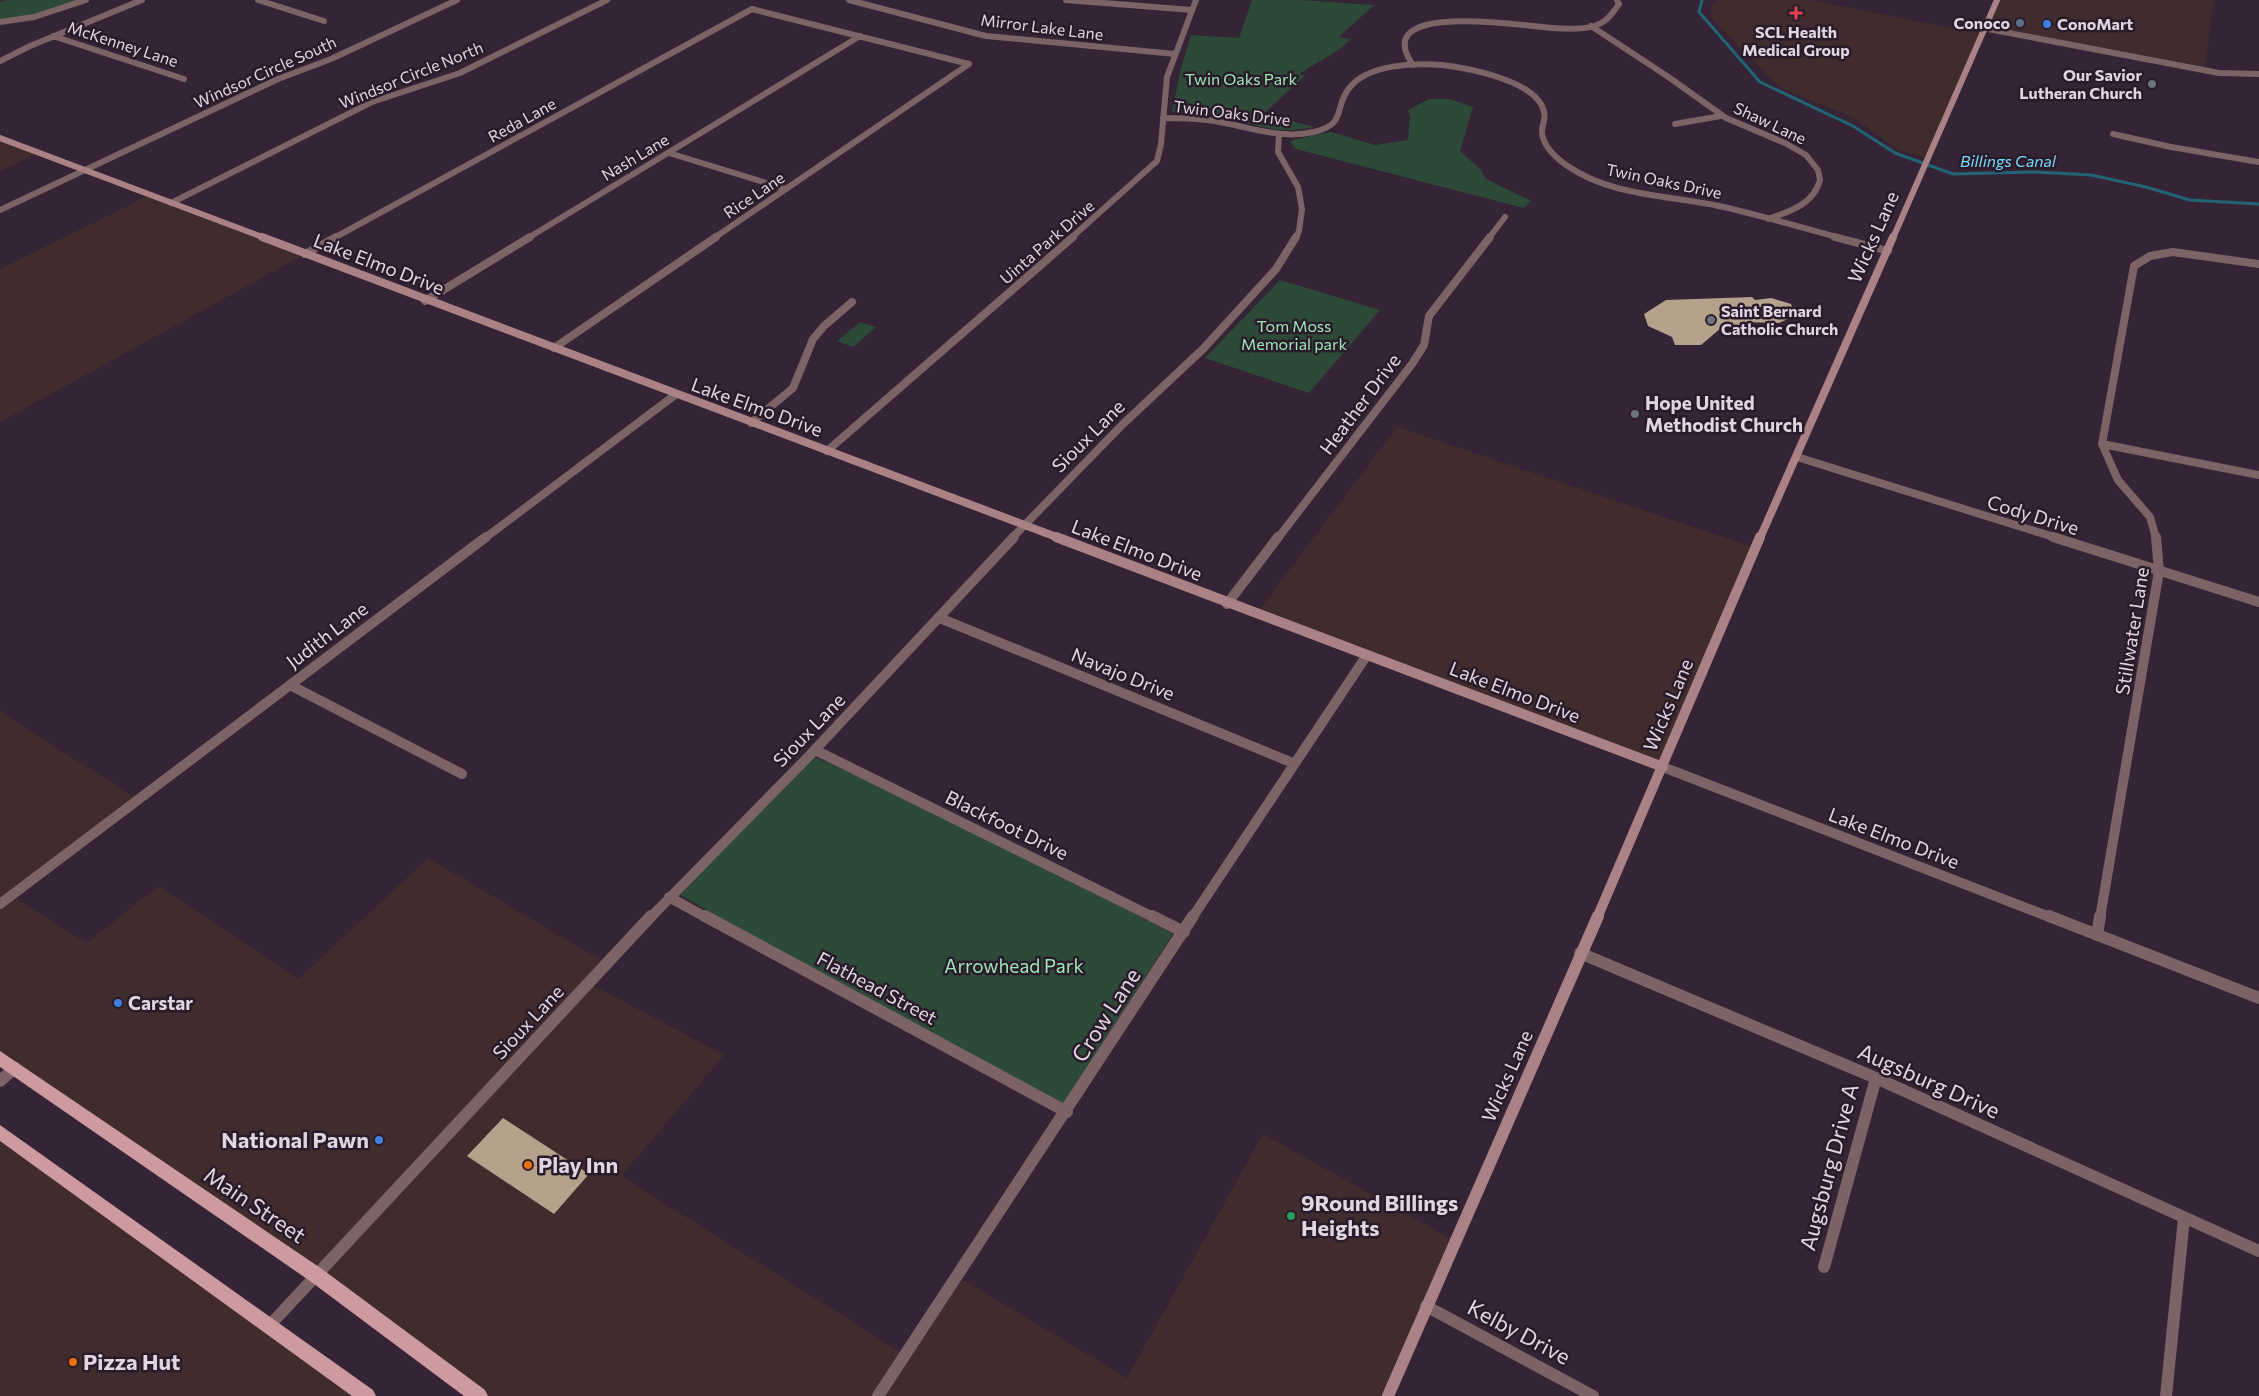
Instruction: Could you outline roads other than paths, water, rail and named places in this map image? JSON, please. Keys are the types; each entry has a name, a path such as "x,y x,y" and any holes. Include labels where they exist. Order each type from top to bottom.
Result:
{"main road":[{"name":"Wicks Lane","path":"1388,1396 1580,953 1663,767 1748,564 1888,251 1983,28 1997,0"},
{"name":"Lake Elmo Drive","path":"0,138 425,301 1663,767"},
{"name":"Main Street","path":"0,1058 316,1275 480,1396"},
{"path":"0,1132 368,1396"}],"street":[{"path":"0,22 34,17 86,0"},
{"path":"0,61 53,36 142,0"},
{"path":"258,0 324,21"},
{"name":"Windsor Circle South","path":"0,210 278,80 331,59 457,0"},
{"name":"Windsor Circle North","path":"171,203 372,102 460,73 607,0"},
{"name":"Mirror Lake Lane","path":"850,0 986,36 1031,42 1175,54"},
{"path":"1066,0 1192,10"},
{"name":"Uinta Park Drive","path":"827,451 1144,175 1157,161 1167,77 1196,0"},
{"path":"1413,65 1404,55 1401,47 1402,39 1412,29 1428,22 1449,18 1472,17 1557,29 1592,26 1606,20 1616,12 1619,4 1617,0"},
{"name":"Reda Lane","path":"305,254 752,9 860,36"},
{"name":"Shaw Lane","path":"1592,26 1677,82 1722,116 1743,127 1785,143 1810,158 1818,170 1820,184 1816,194 1784,213 1768,219"},
{"path":"1983,28 2218,73 2259,74"},
{"name":"McKenney Lane","path":"53,36 184,79"},
{"name":"Rice Lane","path":"554,348 968,64 860,36"},
{"name":"Nash Lane","path":"425,301 860,36"},
{"name":"Twin Oaks Drive","path":"1163,118 1216,121 1280,135 1316,132 1337,121 1342,112 1345,96 1352,86 1365,77 1383,70 1413,65 1440,65 1472,69 1499,77 1537,98 1544,110 1542,134 1548,148 1556,157 1586,177 1641,192 1694,200 1888,251"},
{"path":"1675,124 1722,116"},
{"path":"2113,134 2172,147 2259,162"},
{"name":"Sioux Lane","path":"270,1326 668,897 814,750 940,618 1024,525 1122,425 1203,349 1276,270 1291,248 1299,231 1302,209 1298,188 1278,152 1280,135"},
{"path":"669,152 786,189"},
{"name":"Heather Drive","path":"1227,604 1412,364 1424,345 1429,316 1505,217"},
{"path":"2259,264 2173,252 2150,256 2134,266 2102,444 2259,475"},
{"path":"751,423 792,389 801,375 804,358 813,338 826,323 852,302"},
{"name":"Judith Lane","path":"0,904 675,395"},
{"name":"Stillwater Lane","path":"2097,935 2160,571 2158,544 2150,517 2118,480 2102,444"},
{"name":"Cody Drive","path":"1797,457 2259,602"},
{"name":"Navajo Drive","path":"940,618 1293,763"},
{"name":"Crow Lane","path":"878,1396 1067,1112 1293,763 1367,655"},
{"path":"290,686 462,774"},
{"name":"Blackfoot Drive","path":"814,750 1184,932"},
{"name":"Lake Elmo Drive","path":"1663,767 2259,998"},
{"name":"Flathead Street","path":"668,897 1067,1112"},
{"name":"Augsburg Drive","path":"1580,953 1876,1078 2259,1251"},
{"path":"0,1081 15,1068"},
{"name":"Augsburg Drive A","path":"1824,1267 1876,1078"},
{"path":"2166,1396 2184,1218"},
{"name":"Kelby Drive","path":"1426,1306 1593,1396"}],"waterway":[{"name":"Billings Canal","path":"1702,0 1699,12 1760,82 1853,126 1895,153 1953,174 2036,172 2091,175 2146,187 2190,200 2259,204"}],"place":[{"name":"SCL Health Medical Group","path":"1796,13"},
{"name":"Conoco","path":"2020,23"},
{"name":"ConoMart","path":"2047,24"},
{"name":"Our Savior Lutheran Church","path":"2152,84"},
{"name":"Saint Bernard Catholic Church","path":"1711,320"},
{"name":"Hope United Methodist Church","path":"1635,414"},
{"name":"Carstar","path":"118,1003"},
{"name":"National Pawn","path":"379,1140"},
{"name":"Play Inn","path":"528,1165"},
{"name":"9Round Billings Heights","path":"1291,1216"},
{"name":"Pizza Hut","path":"73,1362"}],"park label":[{"name":"Twin Oaks Park","path":"1241,79"},
{"name":"Tom Moss Memorial park","path":"1294,335"},
{"name":"Arrowhead Park","path":"1014,966"}]}
